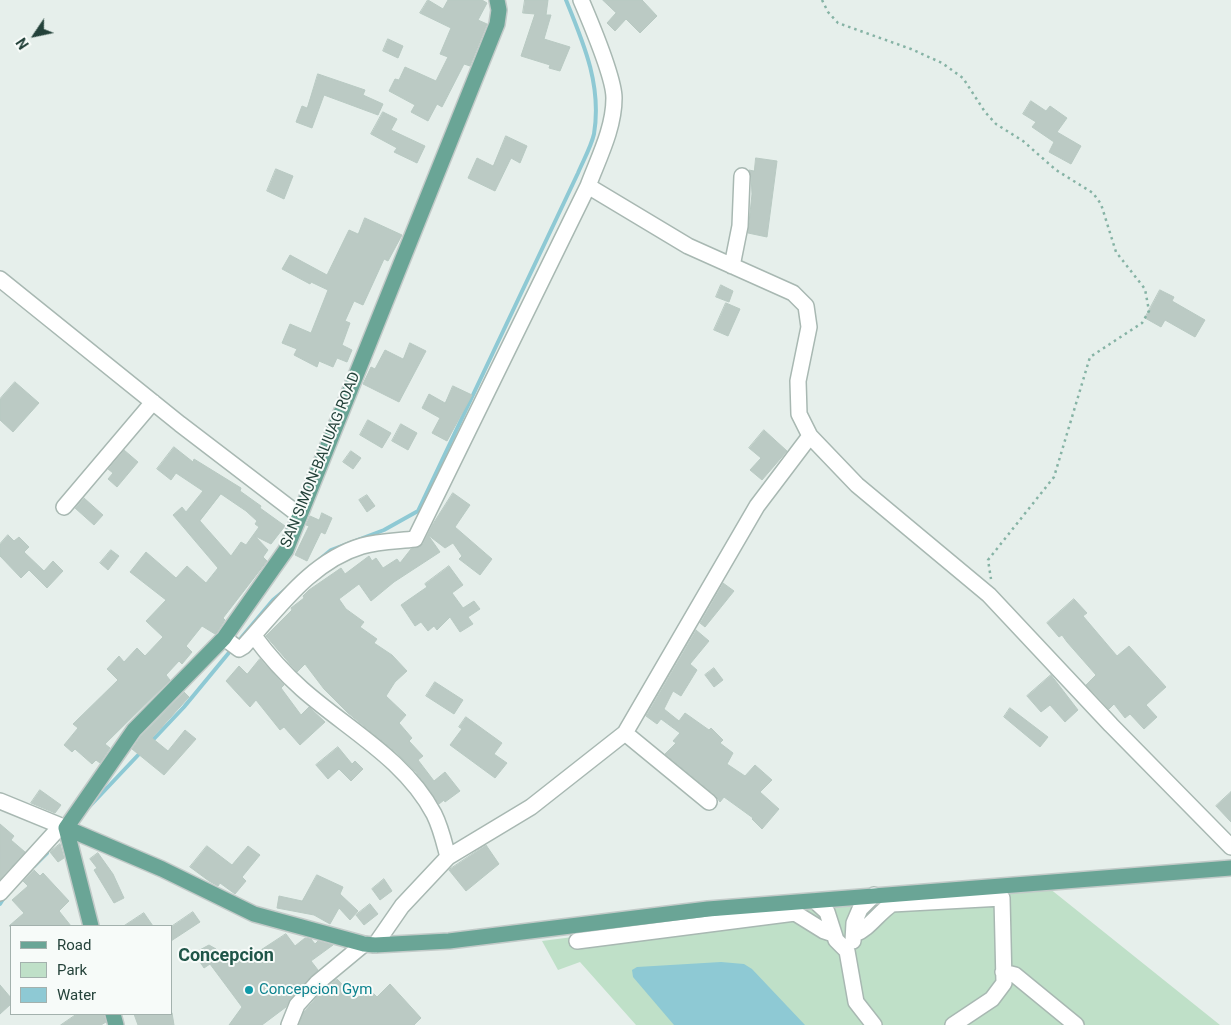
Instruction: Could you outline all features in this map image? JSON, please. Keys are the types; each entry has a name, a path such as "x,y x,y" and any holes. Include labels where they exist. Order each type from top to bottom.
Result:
{"main road":[{"name":"SAN SIMON-BALIUAG ROAD","path":"63,828 134,730 224,638 286,550 497,24 499,10 497,0"},
{"path":"63,828 91,925"},
{"path":"63,828 162,869 254,914 370,944 449,941 708,909 1231,868"}],"street":[{"path":"224,638 239,648 244,646 295,589 332,560 362,546 415,539 588,186 607,136 614,98 592,26 581,0"},
{"path":"732,266 740,226 742,176"},
{"path":"588,186 688,246 793,293 806,306 809,327 798,381 799,414 810,436 857,485 988,595 1111,725 1231,846"},
{"path":"0,280 299,515"},
{"path":"64,507 153,402"},
{"path":"289,1025 297,1005 317,983 370,944 402,906 448,857 531,807 625,733 757,506 810,436"},
{"path":"254,636 283,671 302,690 380,750 410,781 433,812 441,831 448,857"},
{"path":"625,733 709,802"},
{"path":"0,801 63,828 0,893"},
{"path":"847,951 854,941 854,923 860,909 874,895"},
{"path":"854,934 859,932 881,911 892,904 1002,898 1004,983 992,999 953,1025"},
{"path":"815,901 827,912 833,934"},
{"path":"577,941 795,913 824,931 833,934 847,951 856,1002 874,1025"},
{"path":"1003,972 1015,975 1076,1025"}],"path":[{"path":"822,0 828,12 838,23 911,49 942,63 963,78 984,112 996,124 1023,141 1056,170 1093,193 1101,204 1116,252 1145,289 1149,311 1142,323 1090,357 1054,477 988,560 992,574 988,595"}],"green space":[{"path":"1049,888 1220,1025 636,1025 580,962 558,970 542,941 798,908"}],"water":[{"path":"721,962 744,964 752,969 805,1025 674,1025 633,977 632,970 637,967"}],"building":[{"path":"428,0 443,9 448,0 482,0 487,3 478,20 487,24 470,66 464,64 442,107 437,104 428,121 411,112 415,105 389,91 395,79 399,80 405,67 436,81 448,57 440,54 451,28 420,13"},
{"path":"525,0 548,0 546,15 551,15 544,39 570,47 560,71 549,68 550,65 521,56 535,14 523,13"},
{"path":"603,0 642,0 657,16 640,33 626,19 615,31 607,23 616,13"},
{"path":"388,39 403,46 398,58 383,51"},
{"path":"318,74 365,90 363,95 383,104 378,115 324,95 312,128 296,122 302,106 307,108"},
{"path":"1031,101 1046,111 1050,106 1067,118 1057,132 1081,146 1071,164 1049,152 1054,142 1032,127 1036,122 1023,114"},
{"path":"383,112 397,119 391,130 425,146 417,163 394,152 397,148 371,134"},
{"path":"506,136 527,146 520,163 511,158 495,191 468,178 477,158 493,166"},
{"path":"756,158 777,161 767,237 748,233 752,194 749,170 754,171"},
{"path":"276,169 293,176 284,199 267,191"},
{"path":"365,218 402,235 388,261 384,259 363,305 354,301 345,321 350,323 342,345 352,350 347,362 337,358 333,367 319,361 317,367 294,355 297,349 282,343 290,324 311,333 328,290 311,282 310,284 282,269 290,255 327,275 349,230 358,234"},
{"path":"721,285 733,291 729,302 716,297"},
{"path":"1160,290 1174,297 1172,301 1205,320 1195,337 1165,320 1161,327 1145,318"},
{"path":"726,303 740,309 728,336 714,330"},
{"path":"410,343 426,351 399,402 363,384 371,367 375,369 385,350 403,359"},
{"path":"15,382 39,403 13,432 0,420 0,399"},
{"path":"453,386 472,395 447,441 432,433 440,418 422,408 429,394 445,403"},
{"path":"368,420 391,433 382,448 360,435"},
{"path":"401,424 417,433 408,450 392,441"},
{"path":"764,430 787,451 762,480 750,470 761,458 749,448"},
{"path":"174,447 193,462 194,459 241,488 240,491 285,526 271,544 255,536 268,550 263,557 267,561 223,618 225,620 217,632 215,634 202,626 186,646 192,652 182,664 179,661 166,675 170,680 105,744 110,748 100,763 96,760 92,764 75,749 72,752 64,745 78,728 73,724 118,680 107,669 119,656 124,662 137,648 145,656 163,637 146,621 166,600 130,572 146,552 176,578 187,566 206,583 218,568 173,515 182,507 186,512 203,491 176,473 171,480 157,469","holes":["221,494 257,521 255,524 259,527 246,545 241,542 231,556 200,521"]},
{"path":"124,450 138,462 117,487 108,479 113,473 108,469"},
{"path":"351,451 361,458 353,469 343,462"},
{"path":"453,493 470,505 455,527 492,559 480,575 459,559 462,556 453,543 445,548 428,535 440,552 394,582 371,601 359,584 339,599 346,609 364,622 360,627 377,639 374,643 392,655 407,671 395,682 386,696 406,715 399,723 412,738 409,741 423,756 418,760 434,781 445,772 460,791 439,804 415,771 398,754 348,713 324,689 305,664 297,672 266,636 292,610 291,608 304,598 303,596 309,590 341,568 345,574 369,556 372,561 376,558 383,568 397,559 400,563 411,549 420,547 423,544 433,524"},
{"path":"367,495 375,506 367,512 359,500"},
{"path":"84,498 103,515 94,525 75,508"},
{"path":"322,513 332,518 325,534 321,532 307,561 295,555 309,526 306,525 310,516 319,520"},
{"path":"8,535 14,541 19,537 29,547 24,552 44,571 53,561 63,571 47,588 29,570 21,578 0,556 0,544"},
{"path":"111,550 119,556 108,570 100,563"},
{"path":"449,566 463,585 452,593 463,608 474,601 480,609 468,617 473,624 460,632 450,617 437,630 434,626 428,631 421,622 415,626 401,605 427,587 425,584"},
{"path":"723,583 734,591 705,627 700,623"},
{"path":"1074,599 1087,613 1083,616 1117,656 1129,646 1166,687 1146,705 1157,717 1144,729 1130,714 1125,718 1114,704 1109,709 1086,685 1096,675 1062,635 1059,637 1047,623"},
{"path":"696,630 709,641 690,664 697,670 681,696 673,691 664,709 679,721 685,713 709,730 711,728 723,740 720,743 733,753 727,764 745,776 755,765 772,780 760,792 779,809 762,829 753,818 724,797 720,802 715,795 665,754 676,743 673,741 680,733 661,719 657,724 646,716"},
{"path":"260,659 284,685 281,688 301,715 309,707 325,722 300,745 284,727 280,730 256,700 250,707 226,681 239,666 247,674"},
{"path":"714,668 723,680 714,687 705,675"},
{"path":"1051,675 1078,710 1065,722 1050,705 1041,712 1027,696"},
{"path":"435,682 463,700 454,714 426,696"},
{"path":"184,692 189,697 152,738 168,751 185,730 196,739 164,775 132,749 141,736"},
{"path":"1010,708 1048,737 1040,747 1004,717"},
{"path":"466,717 502,743 494,754 507,763 495,778 450,745 462,729 459,727"},
{"path":"338,747 352,764 355,761 363,769 351,781 339,769 328,779 316,765"},
{"path":"40,790 61,805 55,813 31,803"},
{"path":"1231,792 1231,822 1216,806"},
{"path":"0,824 14,836 11,840 25,852 0,879"},
{"path":"60,844 64,858 58,862 50,852"},
{"path":"486,845 499,864 466,891 449,870"},
{"path":"207,846 232,865 248,846 260,855 242,877 246,881 235,894 220,883 218,886 209,881 190,867"},
{"path":"98,853 113,874 124,898 114,903 94,870 97,868 90,859"},
{"path":"34,870 40,876 43,873 69,901 59,911 70,925 10,925 24,913 12,900 28,886 23,881"},
{"path":"317,875 343,887 340,894 358,911 350,920 339,908 330,924 314,915 277,908 279,896 302,901"},
{"path":"384,879 392,891 380,900 372,889"},
{"path":"370,904 378,914 364,925 356,915"},
{"path":"193,912 200,922 172,940 172,926"},
{"path":"144,913 152,925 126,925"},
{"path":"286,934 295,946 305,938 311,939 315,944 318,941 333,945 311,961 318,970 290,999 286,1007 262,1025 229,1025 242,1007 210,964 204,968 194,953 209,945 216,949 223,964 239,952 245,960"},
{"path":"337,979 356,999 368,988 377,997 390,984 421,1018 414,1025 299,1025 304,1012 323,990"},
{"path":"0,985 10,997 10,1005 0,1014"},
{"path":"172,1013 174,1025 138,1025 134,1015 172,1015"},
{"path":"76,1015 104,1015 106,1022 101,1025 61,1025"}],"waterway":[{"path":"320,559 331,550 384,530 418,511 587,154 594,134 596,99 585,49 566,0"},
{"path":"241,638 273,600 285,590"},
{"path":"151,742 184,707 232,649"},
{"path":"89,807 141,752"},
{"path":"34,866 47,853"},
{"path":"0,904 5,896"}],"place":[{"name":"Concepcion Gym","path":"249,990"}],"district":[{"name":"Concepcion","path":"226,956"}]}
